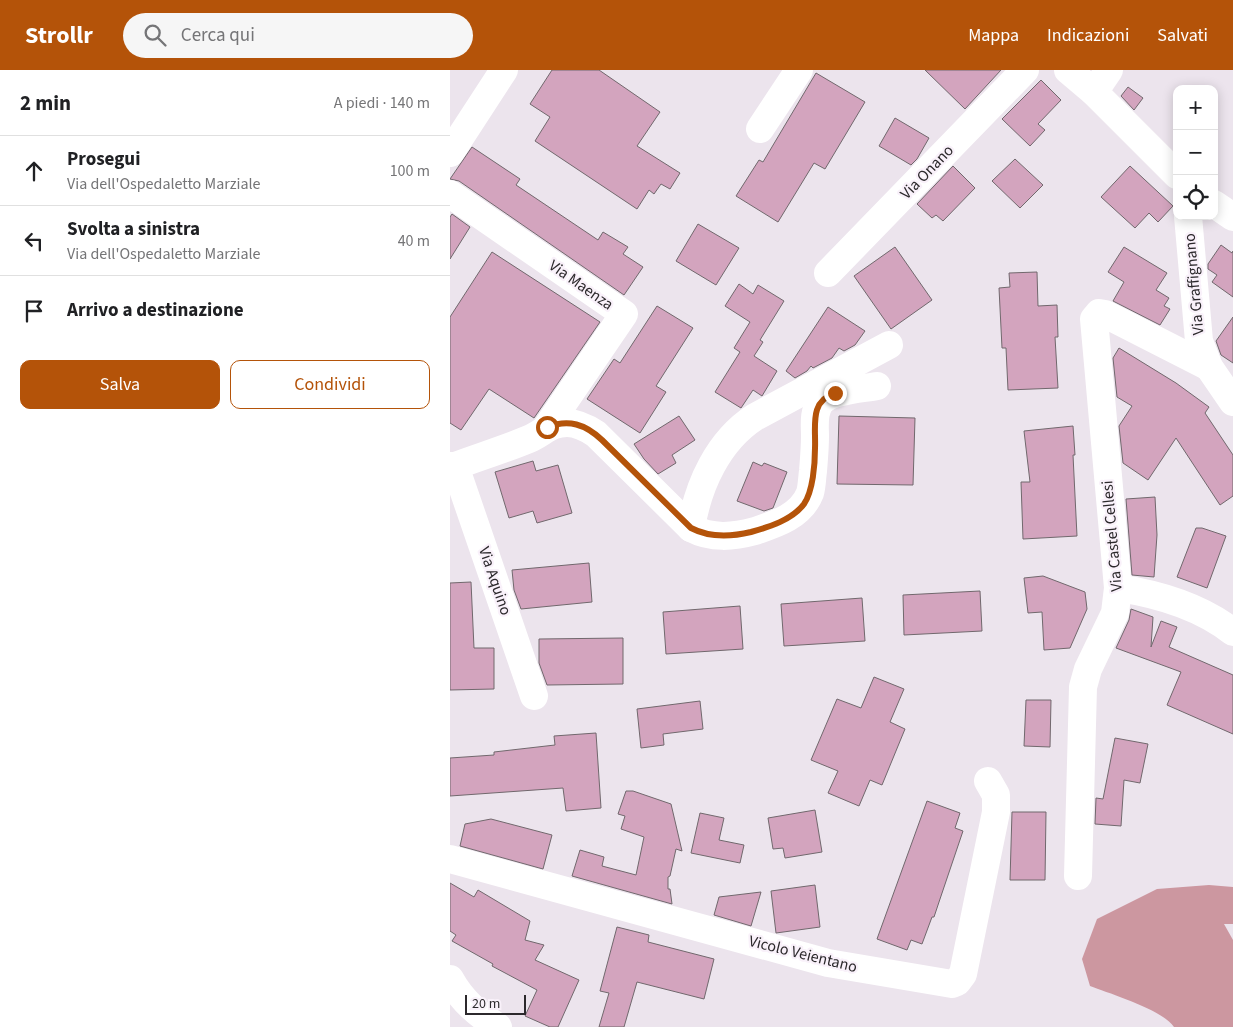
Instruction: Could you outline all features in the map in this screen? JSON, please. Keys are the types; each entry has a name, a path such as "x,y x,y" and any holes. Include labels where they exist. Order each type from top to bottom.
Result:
{"street":[{"path":"450,153 504,70"},
{"path":"760,129 799,70"},
{"name":"Via Onano","path":"828,273 1025,70"},
{"path":"1068,70 1102,81 1173,170"},
{"name":"Via Maenza","path":"450,194 624,314 547,427"},
{"path":"1218,207 1233,217"},
{"name":"Via Graffignano","path":"1188,220 1197,330 1201,348 1209,367 1233,402"},
{"name":"Via Castel Cellesi","path":"1078,876 1083,687 1088,669 1115,613 1118,588 1094,319 1100,313 1105,314 1209,367"},
{"path":"691,528 696,501 704,481 729,438 735,432 755,416 889,345"},
{"path":"452,466 530,439 547,427 568,423 589,429 602,440 691,528 712,535 737,535 782,521 796,512 804,503 810,491 816,450 815,415 820,403 830,395 877,386"},
{"name":"Via Aquino","path":"452,466 534,696"},
{"path":"1118,588 1143,592 1185,606 1233,632"},
{"name":"Vicolo Veientano","path":"450,859 828,963 952,984 963,974 996,812 996,795 988,781"},
{"path":"450,979 470,1007 498,1027"}],"shaded area":[{"path":"1209,885 1233,887 1233,924 1224,924 1233,940 1233,1027 1174,1027 1168,1021 1148,1009 1090,986 1082,959 1097,919 1157,889"}],"building":[{"path":"552,70 599,70 660,112 637,146 680,173 670,189 661,184 654,194 649,190 637,209 535,141 550,117 530,104"},
{"path":"925,70 1001,70 965,109"},
{"path":"816,73 865,102 825,169 814,163 778,222 736,196 759,160 763,162"},
{"path":"1041,80 1061,100 1038,124 1045,130 1030,146 1002,119"},
{"path":"1128,87 1143,98 1134,110 1121,96"},
{"path":"895,118 929,138 917,159 911,165 879,146"},
{"path":"472,147 520,179 516,185 598,240 603,232 628,247 623,254 643,267 624,295 459,181 450,179"},
{"path":"1015,159 1043,185 1020,208 992,181"},
{"path":"953,166 975,188 943,221 936,215 932,218 917,204"},
{"path":"1130,166 1173,206 1158,222 1149,213 1135,228 1101,197"},
{"path":"452,214 470,227 450,259 450,217"},
{"path":"698,224 739,248 716,285 676,261"},
{"path":"1221,245 1232,253 1233,251 1233,297 1212,282 1217,275 1208,269 1208,264"},
{"path":"895,247 932,300 891,329 854,276"},
{"path":"1124,247 1167,273 1156,290 1169,298 1164,306 1170,309 1160,325 1113,301 1124,282 1108,272"},
{"path":"492,252 600,322 534,418 489,389 461,430 450,423 450,317"},
{"path":"1037,272 1038,306 1057,305 1058,337 1055,337 1058,388 1008,390 1006,348 1002,348 999,288 1010,287 1009,273"},
{"path":"739,284 753,294 758,285 784,301 760,340 763,342 754,356 777,371 762,396 753,390 741,408 715,392 740,352 734,348 750,322 725,306"},
{"path":"657,306 693,328 656,386 666,392 640,433 587,399 614,359 620,363"},
{"path":"828,307 865,331 855,345 844,351 839,348 832,358 813,368 811,366 807,371 795,378 786,371"},
{"path":"1233,317 1233,363 1221,355 1216,341"},
{"path":"1119,348 1176,383 1209,407 1205,413 1233,455 1233,496 1220,505 1176,438 1148,480 1123,463 1119,426 1132,406 1117,397 1113,358"},
{"path":"679,416 695,440 672,455 676,463 658,474 644,459 634,444"},
{"path":"839,416 915,418 913,485 837,484"},
{"path":"1073,426 1077,536 1023,539 1021,482 1030,482 1024,431"},
{"path":"533,461 536,471 558,465 572,513 537,523 533,511 509,518 495,472"},
{"path":"753,462 762,466 764,463 787,472 773,508 764,511 737,501"},
{"path":"1155,497 1157,535 1154,577 1132,575 1126,499"},
{"path":"1196,528 1202,528 1226,536 1207,588 1177,577"},
{"path":"589,563 592,602 521,609 514,590 512,570"},
{"path":"1043,576 1085,592 1087,609 1070,648 1044,650 1042,612 1028,613 1024,578"},
{"path":"471,582 474,648 494,648 494,689 450,690 450,583"},
{"path":"980,591 982,631 904,635 903,595"},
{"path":"862,598 865,641 784,646 781,604"},
{"path":"740,606 743,649 666,654 663,612"},
{"path":"1131,609 1153,617 1151,647 1161,621 1177,627 1169,647 1233,675 1233,734 1167,705 1181,672 1116,648 1129,620"},
{"path":"623,638 623,684 547,685 539,663 539,639"},
{"path":"874,677 904,689 890,722 905,729 882,785 870,780 859,806 828,793 838,771 811,760 837,699 861,708"},
{"path":"1026,700 1051,700 1050,747 1024,746"},
{"path":"700,701 703,729 663,734 664,745 641,748 637,709"},
{"path":"596,733 601,808 566,811 563,788 450,796 450,758 494,755 494,752 555,745 554,736"},
{"path":"1115,738 1148,744 1140,783 1124,780 1121,826 1095,824 1096,798 1103,799"},
{"path":"626,791 633,791 671,804 682,851 676,849 670,876 668,877 668,889 670,889 672,904 572,876 580,850 604,857 602,866 636,875 644,837 621,829 625,816 618,814"},
{"path":"927,801 960,813 955,828 963,831 934,917 932,917 922,944 911,940 907,950 877,939"},
{"path":"815,810 822,852 785,858 783,848 773,849 768,818"},
{"path":"1012,812 1046,812 1045,880 1010,880"},
{"path":"700,813 724,818 719,840 744,845 740,863 691,853"},
{"path":"491,819 552,835 543,869 460,846 465,824"},
{"path":"450,883 474,897 478,890 530,921 525,940 544,945 535,960 579,980 558,1027 550,1027 525,1016 537,990 492,966 493,964 452,941 456,935 450,931"},
{"path":"815,885 820,927 776,933 771,891"},
{"path":"761,892 751,926 714,915 719,897"},
{"path":"617,927 649,935 648,942 714,959 704,999 637,982 624,1027 599,1027 609,993 600,991"}],"route":[{"path":"547,427 568,423 589,429 691,528 707,534 720,536 737,535 782,521 796,512 804,503 810,491 816,450 815,415 817,408 824,398 835,393"}]}
